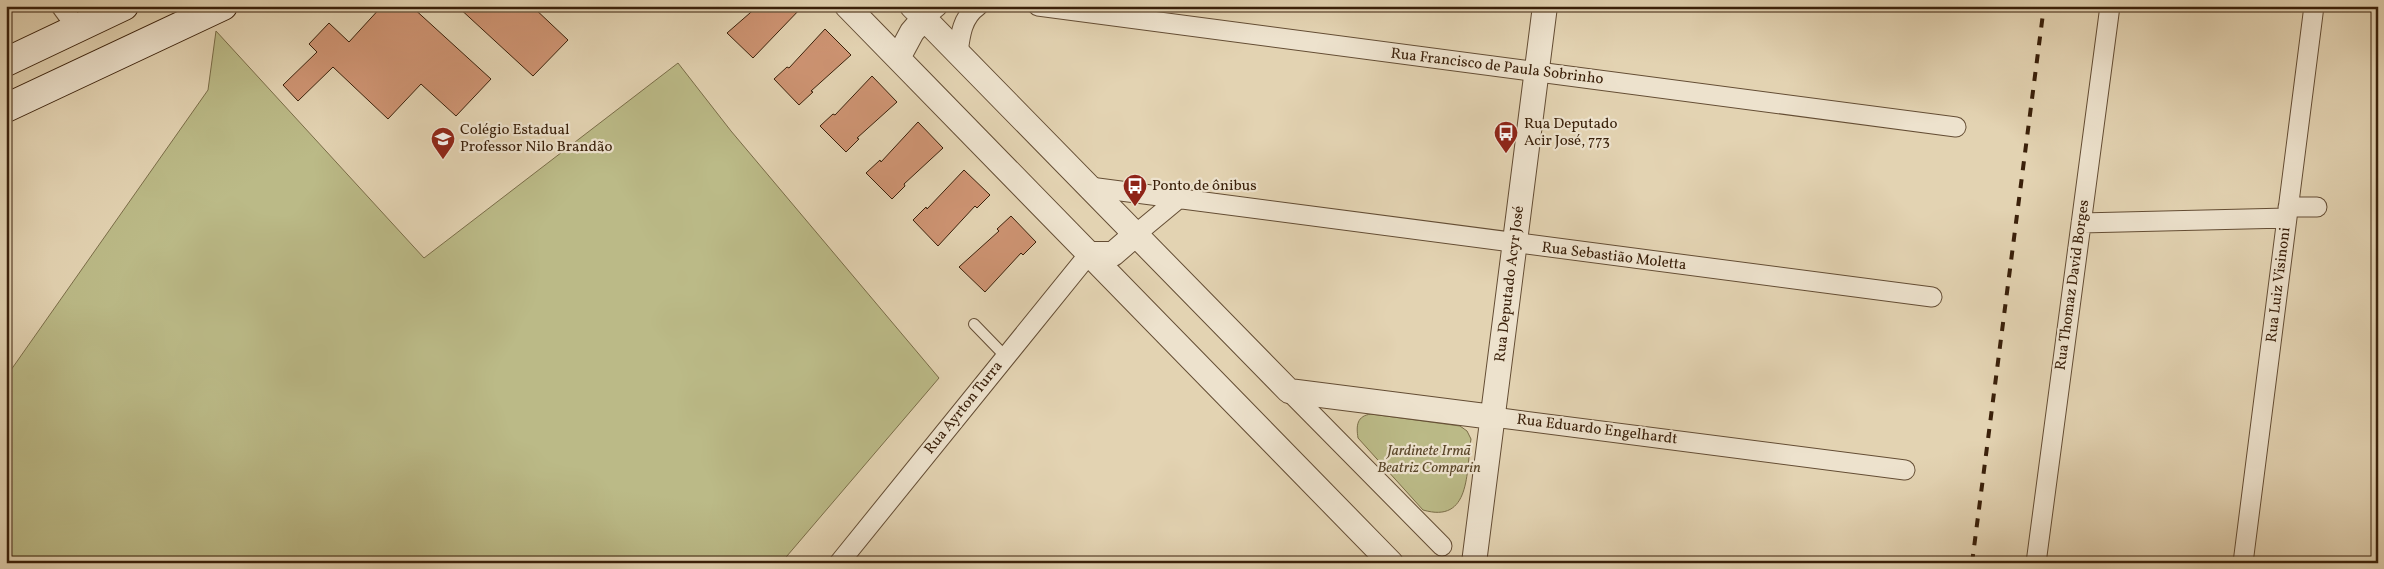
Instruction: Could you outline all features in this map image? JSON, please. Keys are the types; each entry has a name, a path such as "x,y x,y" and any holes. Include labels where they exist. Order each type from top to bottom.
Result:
{"main road":[{"path":"40,91 30,89 22,82 15,58 124,6"},
{"path":"6,108 223,6"}],"street":[{"path":"61,6 77,28"},
{"path":"847,6 1391,563"},
{"path":"958,54 963,26 969,14 978,6"},
{"name":"Rua Francisco de Paula Sobrinho","path":"1038,6 1956,127"},
{"name":"Rua Deputado Acyr José","path":"1474,563 1545,6"},
{"name":"Rua Thomaz David Borges","path":"2036,563 2110,6"},
{"name":"Rua Luiz Visinoni","path":"2243,563 2314,6"},
{"path":"898,58 924,10 958,54 1442,546"},
{"name":"Rua Sebastião Moletta","path":"1090,188 1932,297"},
{"path":"1089,254 1113,254 1177,200"},
{"path":"2081,223 2288,213 2317,207"},
{"name":"Rua Ayrton Turra","path":"839,563 1089,254"},
{"name":"Rua Eduardo Engelhardt","path":"1290,391 1905,470"}],"lane":[{"path":"974,324 1006,357"}],"green space":[{"path":"216,31 424,258 678,63 731,131 939,378 781,563 6,563 6,377 208,90"},
{"name":"Jardinete Irmã Beatriz Comparin","path":"1371,414 1460,426 1467,431 1471,439 1468,466 1463,492 1458,502 1450,509 1439,512 1423,510 1358,438 1358,422 1366,415"}],"building":[{"path":"382,6 411,6 491,79 456,116 421,84 388,119 333,67 298,101 283,85 317,52 309,44 329,23 349,42"},
{"path":"457,6 532,6 568,40 533,76"},
{"path":"758,6 803,6 753,58 727,33"},
{"path":"825,29 851,55 811,91 813,92 799,105 774,79 787,67 789,68"},
{"path":"872,76 897,102 857,138 859,139 846,152 820,126 833,114 835,115"},
{"path":"918,122 943,148 904,184 905,186 892,199 866,173 880,160 881,162"},
{"path":"964,170 990,195 977,208 975,206 938,246 913,220 926,207 927,209"},
{"path":"1011,216 1036,242 1023,255 1021,253 985,292 959,267 999,231 997,229"}],"railway":[{"path":"1972,563 2044,6"}],"place":[{"name":"Rua Deputado Acir José, 773","path":"1506,154"},
{"name":"Colégio Estadual Professor Nilo Brandão","path":"443,160"},
{"name":"Ponto de ônibus","path":"1135,207"}]}
